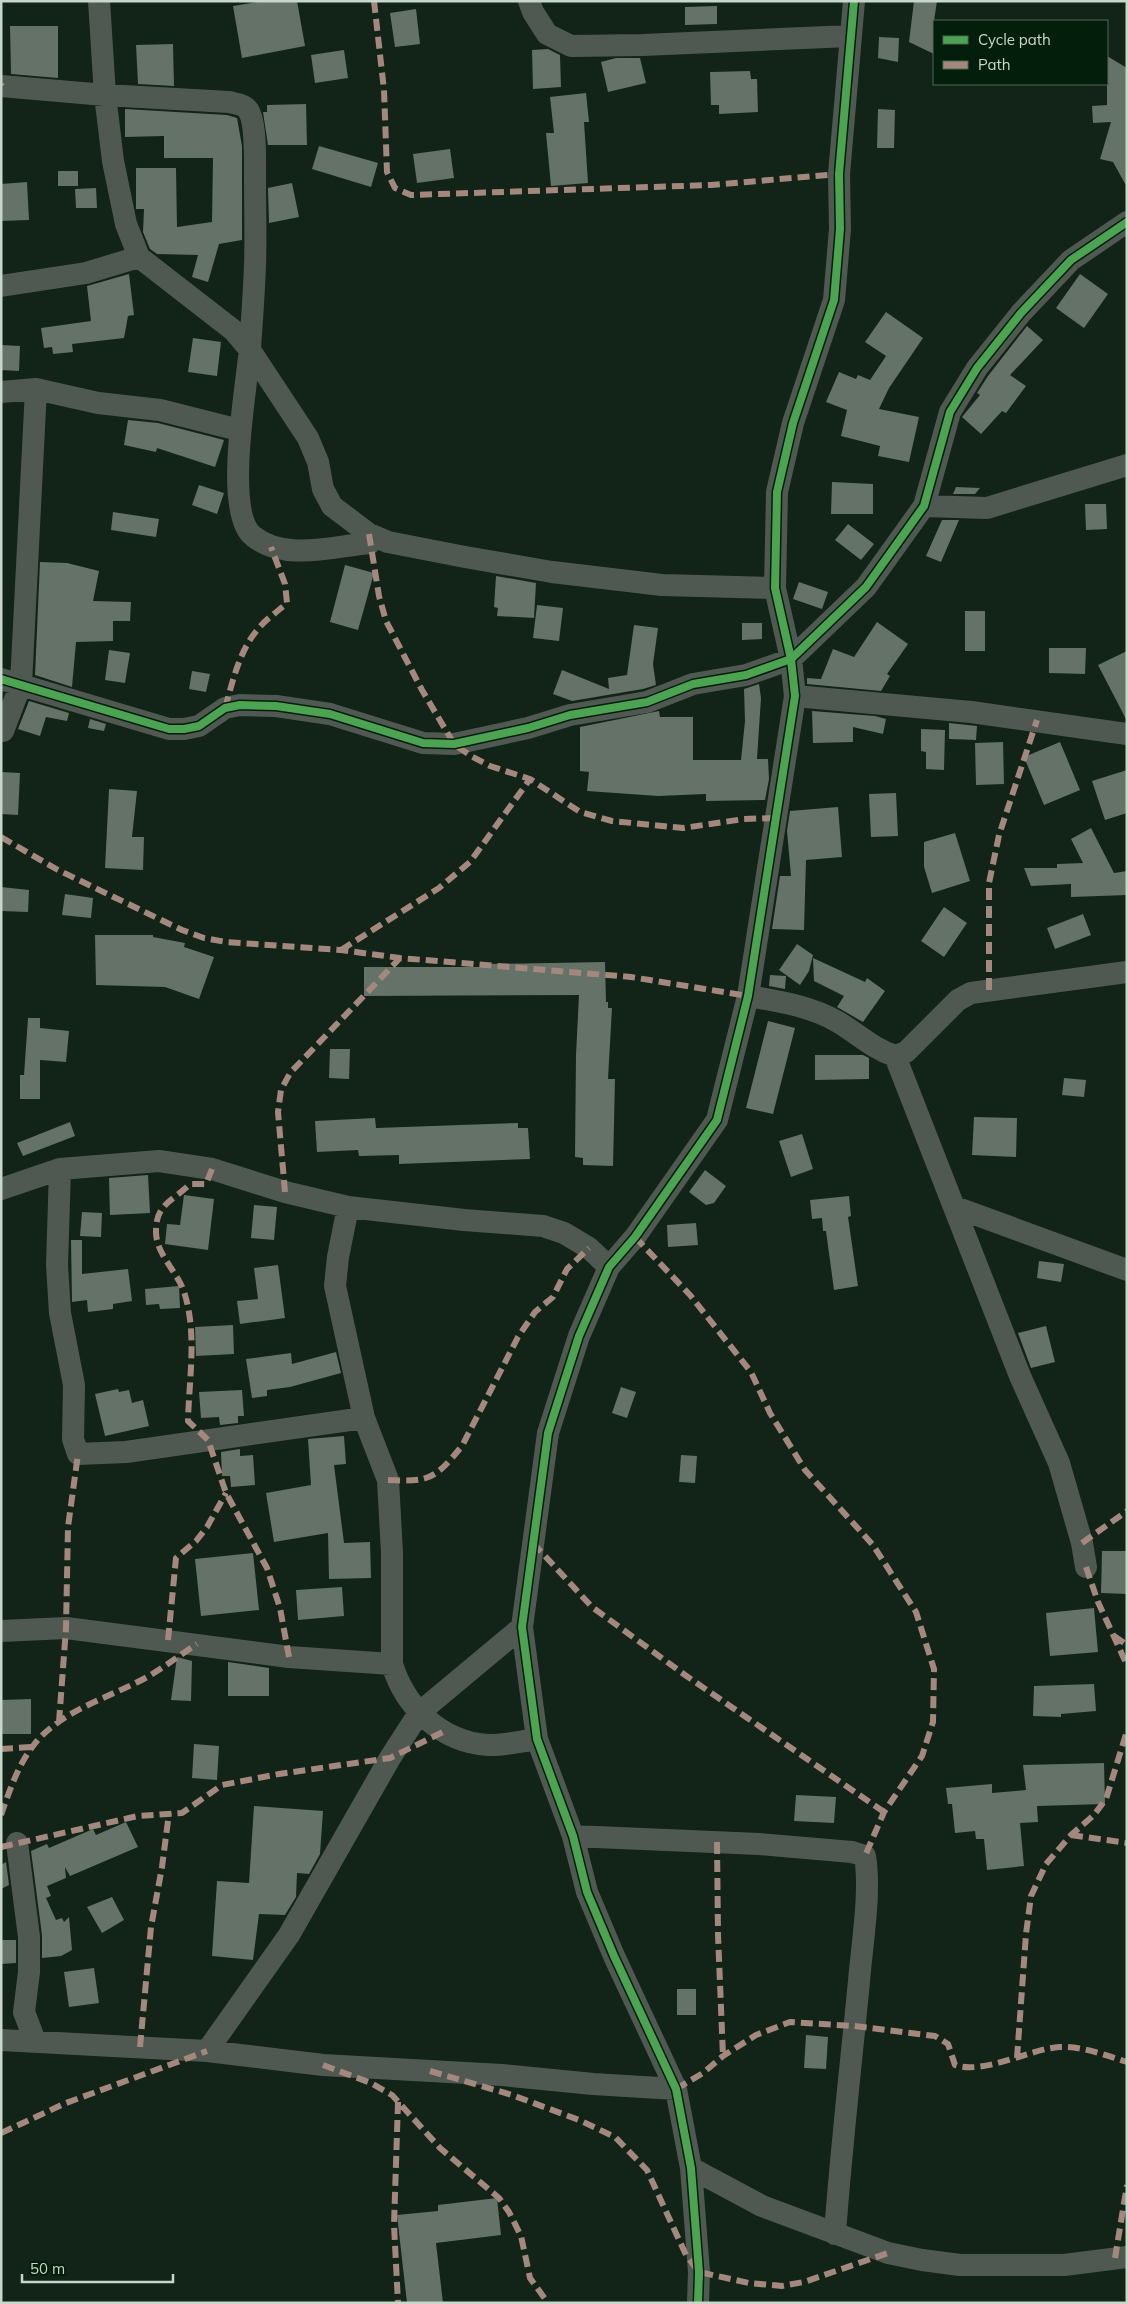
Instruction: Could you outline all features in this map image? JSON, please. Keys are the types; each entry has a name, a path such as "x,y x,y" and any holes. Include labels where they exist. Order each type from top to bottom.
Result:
{"street":[{"path":"99,1 105,95 113,161 126,224 138,257 233,330 250,350 308,438 318,462 323,490 332,506 369,534 388,542 552,572 662,585 775,588"},
{"path":"529,1 533,12 547,34 571,46 642,46 850,36"},
{"path":"698,2303 699,2272 691,2168 676,2089 587,1892 573,1836 537,1739 522,1627 548,1433 579,1336 610,1267 635,1237 717,1120 748,996 795,696 791,659 775,588 777,492 793,423 834,300 840,229 839,174 854,1"},
{"path":"1,86 105,95 229,102 243,105 250,114 255,154 255,264 250,350 239,430 241,516 247,530 254,537 271,547 300,550 370,543"},
{"path":"11,681 169,729 184,730 199,726 225,708 240,705 276,706 330,714 423,742 454,744 528,728 570,715 647,702 693,684 746,675 791,659 866,587 924,506 950,412 977,368 1021,313 1071,260 1127,222"},
{"path":"1,286 86,273 138,257"},
{"path":"1,392 36,389 98,403 160,410 239,430"},
{"path":"3,731 11,681 36,389"},
{"path":"924,506 987,508 1127,465"},
{"path":"795,696 971,712 1127,734"},
{"path":"748,996 803,1007 837,1021 877,1048 895,1056 906,1052 958,1000 971,993 1127,972"},
{"path":"895,1056 1020,1376 1059,1463 1082,1543 1086,1567"},
{"path":"1,1189 60,1170 106,1164 158,1161 212,1169 285,1192 348,1207 464,1220 543,1226 564,1233 589,1248 610,1267"},
{"path":"60,1170 57,1265 60,1303 74,1386 73,1439 78,1454 126,1452 364,1418"},
{"path":"348,1207 335,1286 364,1418 388,1480 392,1553 392,1664 402,1690 419,1713 443,1732 467,1741 501,1745 537,1739"},
{"path":"955,1207 1127,1270"},
{"path":"207,2051 289,1935 390,1758 419,1713 522,1627"},
{"path":"1,1631 66,1628 289,1656 392,1664"},
{"path":"573,1836 759,1844 852,1852 866,1856 868,1868 861,1954 843,2123 835,2234"},
{"path":"17,1844 29,1937 29,1972 24,2012 35,2041"},
{"path":"1,2040 207,2051 323,2065 502,2075 593,2084 676,2089"},
{"path":"691,2168 762,2206 888,2253 960,2265 1064,2265 1127,2257"}],"building":[{"path":"263,1 297,1 305,46 242,58 233,6"},
{"path":"914,1 937,1 933,20 933,54 909,42"},
{"path":"717,6 717,24 685,25 685,7"},
{"path":"416,9 420,44 395,47 390,13"},
{"path":"10,26 58,26 58,78 11,74"},
{"path":"879,37 899,38 898,62 878,58"},
{"path":"173,44 174,86 138,84 136,45"},
{"path":"548,49 560,55 561,87 533,89 532,50"},
{"path":"344,50 348,78 315,83 311,55"},
{"path":"1108,57 1127,68 1127,187 1113,162 1100,159 1111,122 1093,123 1092,106 1107,105"},
{"path":"616,58 640,58 646,83 608,92 601,62"},
{"path":"750,71 751,79 757,79 758,112 719,114 719,105 711,105 710,72"},
{"path":"586,93 589,122 584,122 588,183 551,186 546,133 554,133 550,97"},
{"path":"306,104 307,145 268,145 263,112 267,112 267,105"},
{"path":"125,109 227,115 237,118 242,146 242,240 219,244 208,282 192,277 198,255 157,254 150,249 143,232 144,209 136,209 136,168 176,168 177,227 212,222 213,158 164,158 164,136 125,137"},
{"path":"878,109 895,110 894,148 877,148"},
{"path":"319,146 378,163 371,187 312,169"},
{"path":"450,149 454,178 417,183 413,154"},
{"path":"58,171 78,171 78,186 58,186"},
{"path":"27,182 29,220 1,221 1,184"},
{"path":"292,183 299,217 269,223 268,188"},
{"path":"96,188 97,208 76,208 75,189"},
{"path":"129,274 134,315 128,316 124,338 72,344 73,352 53,354 52,347 44,348 41,328 91,321 87,286"},
{"path":"1080,274 1108,294 1084,328 1056,308"},
{"path":"886,312 923,338 889,388 879,409 919,417 909,462 878,456 880,446 841,436 847,410 826,402 839,372 856,379 858,375 870,380 886,356 865,342"},
{"path":"1027,326 1043,340 1010,375 1026,386 1006,413 1002,411 981,434 962,417 980,395 977,393 988,376"},
{"path":"193,338 221,342 217,376 188,372"},
{"path":"1,345 20,346 19,371 1,370"},
{"path":"128,420 158,423 224,440 215,467 157,448 156,452 124,445"},
{"path":"832,482 873,484 873,514 831,514"},
{"path":"199,485 224,493 217,514 192,505"},
{"path":"956,487 980,488 975,494 953,494"},
{"path":"1085,504 1106,504 1107,529 1086,530"},
{"path":"113,512 159,519 156,537 111,530"},
{"path":"942,520 959,520 941,562 926,556"},
{"path":"848,524 874,544 861,560 835,540"},
{"path":"40,562 67,563 99,571 93,601 131,602 130,621 113,621 113,641 76,642 72,687 35,675"},
{"path":"345,565 374,573 358,630 330,622"},
{"path":"496,576 536,583 534,618 497,616 498,608 494,607"},
{"path":"799,582 828,592 822,609 793,599"},
{"path":"537,605 563,608 559,641 533,638"},
{"path":"965,611 985,611 985,651 965,651"},
{"path":"877,622 908,644 887,674 890,676 881,691 807,684 807,678 821,679 833,649 854,657"},
{"path":"742,623 762,623 762,639 742,640"},
{"path":"634,625 658,628 653,664 656,685 572,701 553,694 562,670 609,689 608,678 627,675"},
{"path":"1049,648 1086,648 1085,674 1049,673"},
{"path":"109,650 130,653 125,683 105,680"},
{"path":"1127,651 1127,721 1098,665"},
{"path":"192,671 210,674 206,692 189,689"},
{"path":"759,684 761,698 757,759 768,759 769,779 765,800 706,801 706,794 658,796 587,791 589,772 580,771 580,727 659,711 660,717 693,717 693,760 741,760 745,721 744,689"},
{"path":"29,701 69,713 67,721 46,717 40,736 18,729"},
{"path":"812,711 875,716 886,719 883,734 853,727 853,742 813,743"},
{"path":"90,719 106,724 104,731 88,728"},
{"path":"949,723 977,726 976,740 949,739"},
{"path":"921,729 945,730 944,770 926,769 926,752 921,751"},
{"path":"1003,742 1004,784 976,785 975,743"},
{"path":"1060,742 1080,790 1044,805 1024,757"},
{"path":"1127,770 1127,813 1105,820 1092,781"},
{"path":"1,772 20,773 18,815 1,814"},
{"path":"109,789 137,791 132,837 144,837 143,870 105,868"},
{"path":"896,793 898,836 871,837 869,794"},
{"path":"838,807 842,857 806,860 804,930 772,929 780,876 791,876 787,831 790,811"},
{"path":"1091,828 1114,873 1127,871 1127,895 1071,897 1071,884 1031,886 1024,868 1057,868 1057,864 1083,863 1071,839"},
{"path":"955,833 970,881 932,893 924,867 924,842"},
{"path":"1,887 29,890 28,912 1,911"},
{"path":"65,894 93,898 91,918 62,915"},
{"path":"944,907 967,923 944,957 921,941"},
{"path":"1083,914 1091,935 1055,949 1047,928"},
{"path":"95,935 153,935 153,937 185,943 184,947 214,957 199,999 165,987 96,985"},
{"path":"797,944 813,955 809,971 800,985 779,970"},
{"path":"813,958 865,982 867,978 885,991 863,1022 837,1007 844,996 814,981"},
{"path":"605,962 606,1002 608,1002 608,1008 612,1008 608,1079 615,1079 613,1166 583,1165 583,1158 575,1157 576,1055 579,995 364,996 364,967 488,967 488,964"},
{"path":"770,975 786,976 785,989 769,986"},
{"path":"28,1018 40,1018 40,1028 69,1031 66,1062 40,1060 40,1099 20,1099 20,1075 24,1075"},
{"path":"768,1021 795,1028 773,1114 746,1108"},
{"path":"330,1049 350,1049 349,1079 329,1078"},
{"path":"815,1055 863,1055 869,1058 869,1079 815,1080"},
{"path":"1064,1078 1086,1080 1084,1097 1062,1095"},
{"path":"974,1117 1017,1118 1016,1157 972,1155"},
{"path":"375,1118 376,1128 518,1123 518,1128 528,1128 530,1159 399,1164 399,1155 359,1156 358,1150 317,1152 315,1121"},
{"path":"70,1122 75,1136 23,1156 17,1143"},
{"path":"802,1134 813,1169 791,1177 779,1141"},
{"path":"705,1170 726,1186 714,1203 706,1205 689,1192"},
{"path":"148,1175 150,1213 110,1215 109,1178"},
{"path":"184,1195 214,1199 208,1250 165,1244 167,1224 180,1225"},
{"path":"849,1196 851,1216 848,1217 858,1286 834,1290 826,1231 823,1231 822,1218 812,1219 810,1200"},
{"path":"254,1205 277,1207 274,1240 251,1238"},
{"path":"82,1212 102,1213 101,1237 80,1236"},
{"path":"696,1223 698,1245 668,1247 667,1225"},
{"path":"71,1240 82,1240 82,1274 128,1269 132,1301 113,1304 113,1309 88,1312 87,1300 72,1302"},
{"path":"1039,1261 1064,1264 1061,1282 1037,1278"},
{"path":"278,1265 285,1318 240,1324 237,1301 258,1299 254,1268"},
{"path":"179,1286 180,1308 160,1309 159,1304 146,1305 145,1289"},
{"path":"233,1325 234,1354 196,1356 195,1327"},
{"path":"1046,1326 1055,1362 1031,1368 1018,1333"},
{"path":"336,1352 341,1373 290,1387 267,1390 267,1396 252,1398 246,1359 291,1353 292,1364"},
{"path":"621,1387 636,1392 627,1418 612,1413"},
{"path":"118,1389 119,1392 129,1390 132,1403 143,1400 149,1426 105,1436 95,1394"},
{"path":"242,1390 244,1416 238,1416 238,1423 220,1425 219,1417 201,1418 199,1392"},
{"path":"344,1436 346,1464 334,1465 344,1543 370,1542 371,1578 329,1579 328,1533 274,1542 266,1493 311,1485 308,1439"},
{"path":"240,1449 240,1456 253,1455 255,1485 231,1487 230,1476 222,1476 221,1452"},
{"path":"681,1455 697,1456 695,1483 679,1482"},
{"path":"1102,1551 1127,1551 1127,1594 1101,1593"},
{"path":"253,1553 259,1610 201,1616 195,1559"},
{"path":"342,1587 344,1616 298,1620 296,1590"},
{"path":"1094,1608 1098,1652 1050,1656 1046,1613"},
{"path":"177,1657 192,1661 191,1701 171,1700"},
{"path":"228,1662 269,1668 269,1696 228,1696"},
{"path":"1094,1684 1096,1711 1061,1714 1061,1717 1033,1716 1034,1686"},
{"path":"31,1699 31,1734 1,1734 1,1700"},
{"path":"194,1744 219,1746 217,1780 192,1778"},
{"path":"1104,1763 1105,1804 1037,1806 1038,1822 1020,1823 1024,1866 987,1870 984,1839 976,1839 975,1831 955,1833 952,1804 948,1804 946,1788 992,1784 992,1793 1026,1790 1023,1765"},
{"path":"796,1795 836,1797 834,1823 794,1821"},
{"path":"254,1806 323,1811 320,1854 309,1874 297,1873 296,1897 285,1915 259,1914 253,1960 212,1956 217,1881 249,1883"},
{"path":"126,1822 138,1847 70,1876 65,1867 66,1878 47,1886 51,1896 46,1898 56,1920 62,1918 64,1922 69,1917 72,1950 61,1956 42,1958 42,1935 31,1851 47,1844 49,1848 93,1829 96,1835"},
{"path":"6,1862 9,1885 1,1889 1,1865"},
{"path":"112,1897 124,1920 102,1933 87,1907"},
{"path":"1,1940 16,1940 16,1963 1,1964"},
{"path":"94,1968 99,2003 69,2007 64,1972"},
{"path":"677,1989 696,1989 696,2015 677,2015"},
{"path":"806,2035 828,2037 826,2069 804,2068"},
{"path":"497,2198 501,2235 436,2243 443,2303 407,2303 397,2215 438,2211 438,2205"}],"marked path":[{"path":"374,1 384,90 387,172 395,188 411,195 711,185 839,174"},
{"path":"369,534 379,596 386,621 422,690 454,744 471,756 490,766 530,779 580,812 612,821 683,828 744,819 776,818"},
{"path":"225,708 237,667 251,638 261,625 287,603 285,584 271,547"},
{"path":"989,990 989,883 999,835 1037,720"},
{"path":"341,950 439,888 470,862 530,779"},
{"path":"1,837 58,870 182,930 204,938 226,942 341,950 400,958 631,977 748,996"},
{"path":"285,1192 278,1112 281,1090 290,1073 400,958"},
{"path":"212,1169 206,1184 190,1184 163,1208 157,1221 157,1239 163,1255 182,1287 189,1310 191,1358 188,1421 208,1440 226,1493 267,1568 280,1608 289,1657"},
{"path":"635,1237 690,1295 751,1372 770,1413 805,1470 873,1545 916,1612 934,1669 933,1722 922,1756 884,1812 865,1856"},
{"path":"388,1480 423,1479 438,1472 453,1457 462,1446 518,1337 535,1312 553,1297 567,1269 589,1248"},
{"path":"59,1722 66,1628 68,1527 78,1454"},
{"path":"168,1640 176,1558 196,1541 207,1527 226,1493"},
{"path":"1082,1543 1127,1511"},
{"path":"533,1543 592,1607 685,1675 884,1812"},
{"path":"1086,1567 1098,1602 1127,1665"},
{"path":"1114,1636 1127,1645"},
{"path":"1,1815 14,1779 23,1762 33,1746 44,1734 57,1723 87,1705 149,1676 197,1644"},
{"path":"1017,2058 1026,1934 1031,1896 1046,1864 1071,1835 1094,1815 1106,1799 1127,1731"},
{"path":"1,1847 138,1816 182,1813 222,1785 279,1774 390,1758 443,1732"},
{"path":"1,1749 32,1747"},
{"path":"140,2047 151,1927 162,1867 169,1813"},
{"path":"1071,1835 1127,1843"},
{"path":"717,1842 718,1935 723,2056"},
{"path":"676,2089 703,2073 723,2056 756,2035 790,2022 854,2026 935,2036 948,2044 955,2065 966,2067 993,2064 1059,2047 1085,2049 1127,2062"},
{"path":"1,2133 66,2103 207,2051"},
{"path":"323,2065 371,2083 392,2095 440,2148 499,2198 509,2212 521,2236 530,2278 548,2303"},
{"path":"430,2071 512,2095 579,2120 615,2137 647,2170 686,2255 699,2272 749,2283 782,2286 804,2282 888,2253"},
{"path":"398,2102 394,2225 398,2303"},
{"path":"1115,2258 1127,2185"}],"cycle path":[{"path":"698,2303 699,2272 691,2168 676,2089 614,1956 587,1892 573,1836 537,1739 522,1627 548,1433 579,1336 609,1267 635,1237 717,1120 748,996 795,696 791,659 775,588 777,492 793,423 834,300 840,229 839,174 854,1"},
{"path":"1,679 169,729 199,726 225,708 240,705 276,706 330,714 423,743 454,744 528,728 570,715 647,702 693,684 746,675 791,659 866,587 924,506 950,412 977,368 1021,313 1071,260 1127,222"}]}
